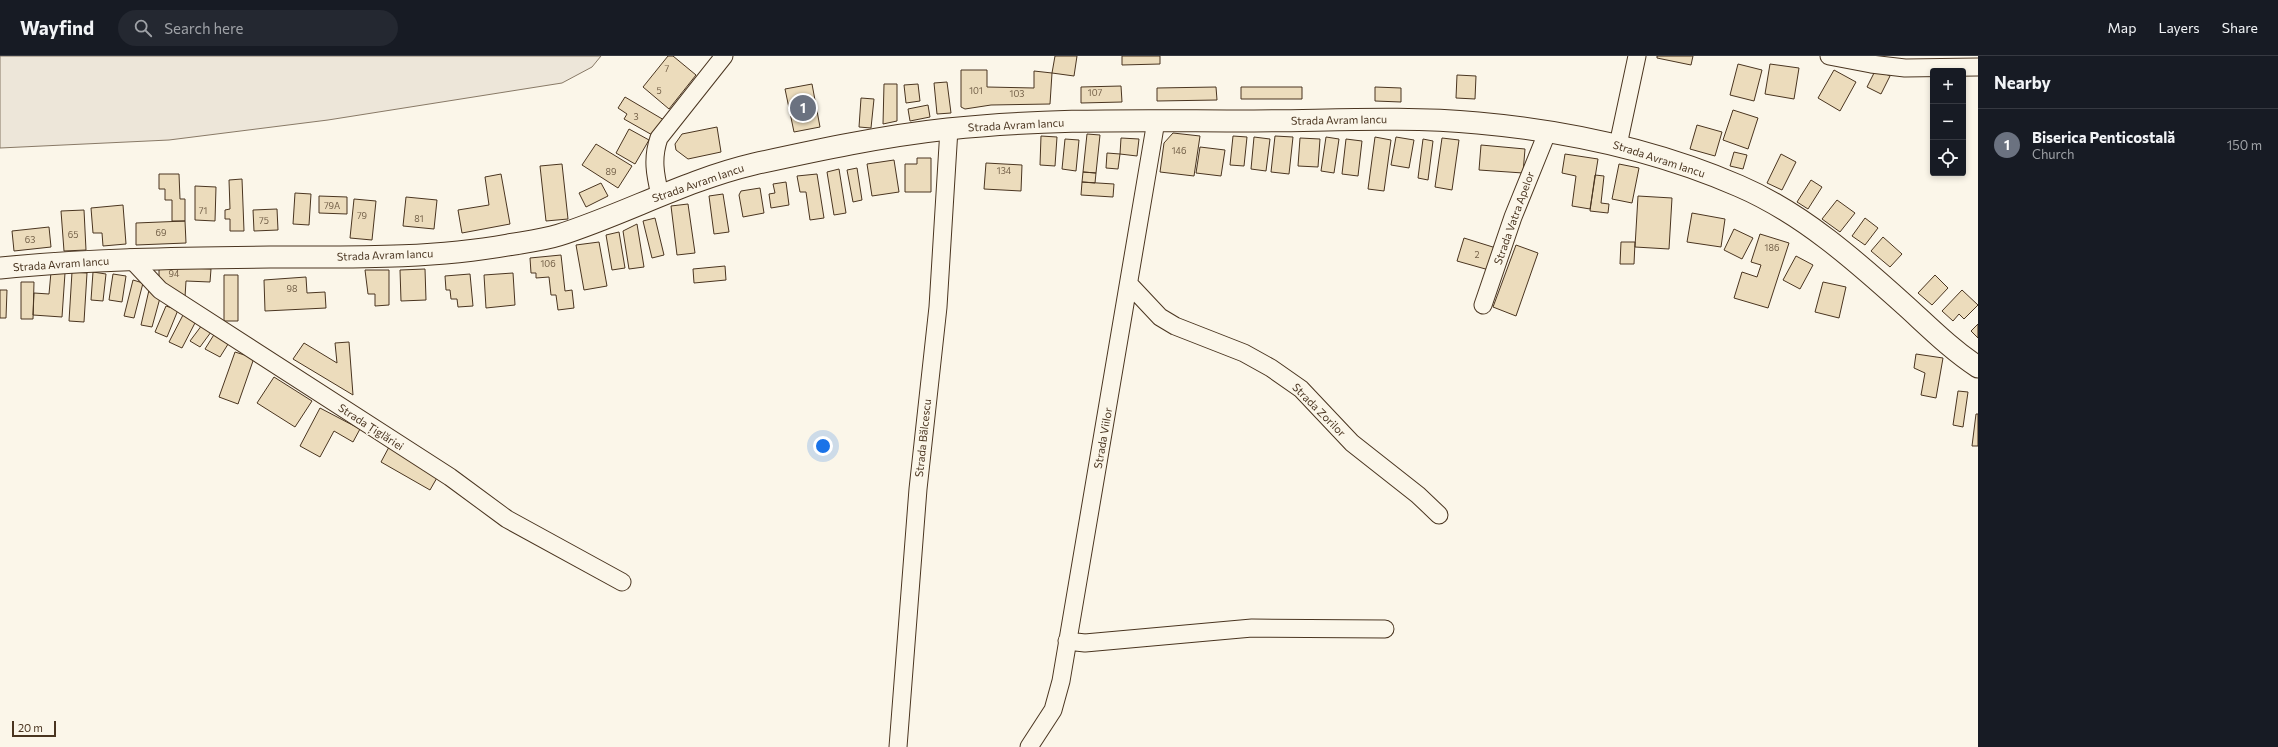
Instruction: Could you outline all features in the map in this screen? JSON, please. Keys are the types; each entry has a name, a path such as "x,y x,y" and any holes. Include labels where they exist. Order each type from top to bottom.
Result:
{"main road":[{"name":"Strada Avram Iancu","path":"0,268 130,258 330,257 437,253 501,246 553,237 599,221 660,195 747,166 834,147 949,129 1058,122 1392,119 1477,123 1547,132 1618,145 1669,160 1742,187 1800,219 1879,282 1961,355 1978,367"}],"street":[{"path":"660,195 654,168 655,151 659,138 724,56"},
{"path":"1618,145 1636,56"},
{"path":"1829,56 1871,64 1905,68 1978,67"},
{"name":"Strada Viilor","path":"1029,747 1053,710 1061,681 1156,121"},
{"name":"Strada Bălcescu","path":"898,747 918,489 938,307 949,129"},
{"name":"Strada Vatra Apelor","path":"1483,305 1513,217 1547,132"},
{"name":"Strada Țiglăriei","path":"130,258 160,290 450,477 507,519 622,582"},
{"name":"Strada Zorilor","path":"1129,284 1155,312 1174,326 1244,353 1271,368 1301,389 1352,443 1440,515"},
{"path":"1067,641 1085,643 1252,628 1385,629"}],"shaded area":[{"path":"0,56 601,56 592,67 562,83 328,120 169,140 0,148"}],"building":[{"path":"668,56 673,56 696,75 669,109 643,87"},
{"path":"1055,56 1077,56 1074,76 1052,73"},
{"path":"1122,56 1160,56 1160,64 1122,65"},
{"path":"1657,56 1693,56 1691,65 1657,58"},
{"path":"1738,64 1762,70 1754,101 1730,95"},
{"path":"1770,64 1799,68 1794,99 1765,94"},
{"path":"1876,69 1890,76 1881,94 1867,87"},
{"path":"961,70 987,70 987,87 1034,88 1034,71 1052,73 1050,104 991,105 965,109 961,107"},
{"path":"1834,70 1856,82 1840,111 1818,98"},
{"path":"1457,75 1476,76 1475,99 1456,98"},
{"path":"947,82 951,113 937,114 934,83"},
{"path":"812,84 820,127 794,132 785,89"},
{"path":"884,84 897,84 897,121 883,124"},
{"path":"918,84 920,101 906,103 904,85"},
{"path":"1121,86 1122,102 1081,103 1081,87"},
{"path":"1216,87 1217,100 1157,101 1157,88"},
{"path":"1241,87 1302,87 1302,99 1241,99"},
{"path":"1375,87 1401,88 1401,102 1375,101"},
{"path":"625,97 664,120 654,136 624,119 627,114 618,108"},
{"path":"861,98 874,99 871,128 859,127"},
{"path":"928,105 930,117 910,121 908,109"},
{"path":"1733,110 1758,118 1748,149 1723,140"},
{"path":"1697,125 1722,132 1715,156 1690,149"},
{"path":"717,127 721,152 688,159 676,150 675,144 682,134"},
{"path":"629,129 649,140 635,164 616,153"},
{"path":"1173,133 1200,136 1194,176 1160,172 1164,143"},
{"path":"1087,134 1100,135 1096,173 1083,172"},
{"path":"1041,136 1057,137 1055,166 1040,165"},
{"path":"1233,136 1247,137 1244,166 1230,165"},
{"path":"1275,136 1293,137 1289,174 1271,172"},
{"path":"1254,137 1270,139 1266,171 1251,169"},
{"path":"1326,137 1339,139 1334,173 1321,171"},
{"path":"1375,137 1391,140 1384,191 1368,189"},
{"path":"1396,137 1414,140 1409,168 1391,165"},
{"path":"1121,138 1139,139 1137,156 1120,154"},
{"path":"1300,138 1320,139 1318,167 1298,166"},
{"path":"1442,138 1459,140 1452,190 1435,187"},
{"path":"1065,139 1079,140 1076,171 1062,169"},
{"path":"1346,139 1362,141 1358,176 1342,174"},
{"path":"1423,139 1433,141 1428,180 1418,178"},
{"path":"596,144 632,166 618,188 582,165"},
{"path":"1481,145 1525,149 1523,173 1479,170"},
{"path":"1200,147 1225,150 1221,176 1196,173"},
{"path":"1734,152 1747,155 1743,169 1730,166"},
{"path":"1107,153 1120,154 1118,169 1106,168"},
{"path":"1565,154 1598,159 1590,209 1572,206 1576,176 1562,173"},
{"path":"1781,154 1796,162 1782,190 1767,183"},
{"path":"917,158 931,158 931,192 905,192 905,164 917,164"},
{"path":"894,160 899,192 872,196 867,164"},
{"path":"986,163 1022,165 1021,191 984,189"},
{"path":"562,164 568,219 546,221 540,166"},
{"path":"1619,164 1639,168 1632,203 1612,199"},
{"path":"857,168 862,200 853,202 847,170"},
{"path":"839,169 846,213 834,215 827,172"},
{"path":"1083,172 1096,173 1095,183 1082,182"},
{"path":"159,174 179,174 180,199 185,199 185,221 172,221 172,200 165,200 165,189 159,189"},
{"path":"501,174 510,224 462,233 458,210 489,205 485,177"},
{"path":"817,174 824,218 810,220 806,192 800,192 797,176"},
{"path":"1595,175 1604,176 1601,203 1609,204 1608,213 1590,211"},
{"path":"242,179 244,231 230,231 230,219 225,219 225,210 230,209 229,180"},
{"path":"1811,180 1822,187 1808,209 1797,202"},
{"path":"786,182 789,205 771,208 769,194 775,193 773,184"},
{"path":"1082,182 1114,184 1113,197 1081,195"},
{"path":"601,183 608,196 586,207 579,193"},
{"path":"195,186 216,187 215,221 195,220"},
{"path":"760,188 764,213 743,217 739,195 741,191"},
{"path":"295,193 311,194 309,225 293,224"},
{"path":"723,194 729,232 714,234 709,196"},
{"path":"319,196 347,197 347,214 319,213"},
{"path":"1638,196 1672,198 1669,249 1635,247"},
{"path":"406,197 437,200 434,229 403,226"},
{"path":"354,199 376,201 372,240 350,238"},
{"path":"1837,200 1855,213 1840,232 1822,219"},
{"path":"688,204 695,253 677,255 671,206"},
{"path":"123,205 126,244 103,246 102,233 93,233 91,208"},
{"path":"277,209 278,230 254,231 253,210"},
{"path":"84,210 86,250 64,251 61,211"},
{"path":"1692,213 1725,219 1721,247 1687,242"},
{"path":"655,218 664,255 652,258 643,221"},
{"path":"1865,218 1878,228 1865,245 1852,236"},
{"path":"185,221 186,243 136,245 136,223"},
{"path":"637,224 644,267 629,269 623,231"},
{"path":"49,227 51,247 14,251 12,231"},
{"path":"1734,229 1753,238 1742,259 1724,250"},
{"path":"619,232 625,268 612,270 606,235"},
{"path":"1760,234 1789,243 1768,308 1734,298 1742,272 1757,277 1761,265 1751,262"},
{"path":"1883,237 1902,254 1890,267 1871,251"},
{"path":"1464,238 1496,248 1489,270 1457,261"},
{"path":"599,242 607,286 584,290 576,245"},
{"path":"1621,242 1635,242 1634,264 1620,264"},
{"path":"1516,245 1538,253 1516,316 1493,307"},
{"path":"561,255 565,291 572,290 574,308 558,310 556,295 551,295 549,277 536,278 536,273 531,273 530,258"},
{"path":"1796,256 1813,265 1800,289 1783,280"},
{"path":"725,266 726,280 694,283 693,269"},
{"path":"166,267 211,269 210,282 186,281 185,297 159,279 159,270"},
{"path":"425,269 426,300 401,301 400,270"},
{"path":"365,270 389,270 389,305 375,306 375,294 368,294"},
{"path":"51,272 65,273 62,317 33,315 34,293 49,294"},
{"path":"72,272 87,273 84,322 69,321"},
{"path":"93,272 106,274 103,301 91,300"},
{"path":"513,273 515,305 486,308 484,275"},
{"path":"113,274 126,276 122,302 109,300"},
{"path":"470,274 473,306 458,307 457,299 451,299 450,290 446,290 445,276"},
{"path":"224,275 238,275 238,321 224,321"},
{"path":"1935,275 1948,288 1932,305 1918,293"},
{"path":"306,277 307,293 325,292 326,308 265,311 264,280"},
{"path":"133,280 143,283 134,318 124,316"},
{"path":"21,282 34,282 33,319 21,319"},
{"path":"1823,282 1846,287 1839,318 1815,312"},
{"path":"0,290 7,290 6,318 0,318"},
{"path":"149,290 160,298 152,327 141,325"},
{"path":"1962,290 1978,305 1964,319 1959,314 1953,321 1942,311"},
{"path":"166,306 178,310 167,337 155,332"},
{"path":"183,315 196,321 182,348 169,342"},
{"path":"1978,324 1978,338 1971,331"},
{"path":"202,325 211,332 200,347 190,341"},
{"path":"215,333 230,341 220,357 205,349"},
{"path":"349,342 353,395 293,359 304,343 337,363 335,343"},
{"path":"235,352 254,358 238,404 219,397"},
{"path":"1916,354 1943,358 1936,398 1921,395 1925,373 1914,368"},
{"path":"274,377 312,401 295,427 257,403"},
{"path":"1958,391 1968,392 1963,427 1953,425"},
{"path":"320,408 360,429 353,442 334,431 320,457 300,446"},
{"path":"1976,414 1978,414 1978,446 1972,446"},
{"path":"389,447 438,476 430,490 381,462"}],"place":[{"name":"Biserica Penticostală","path":"803,108"}]}
